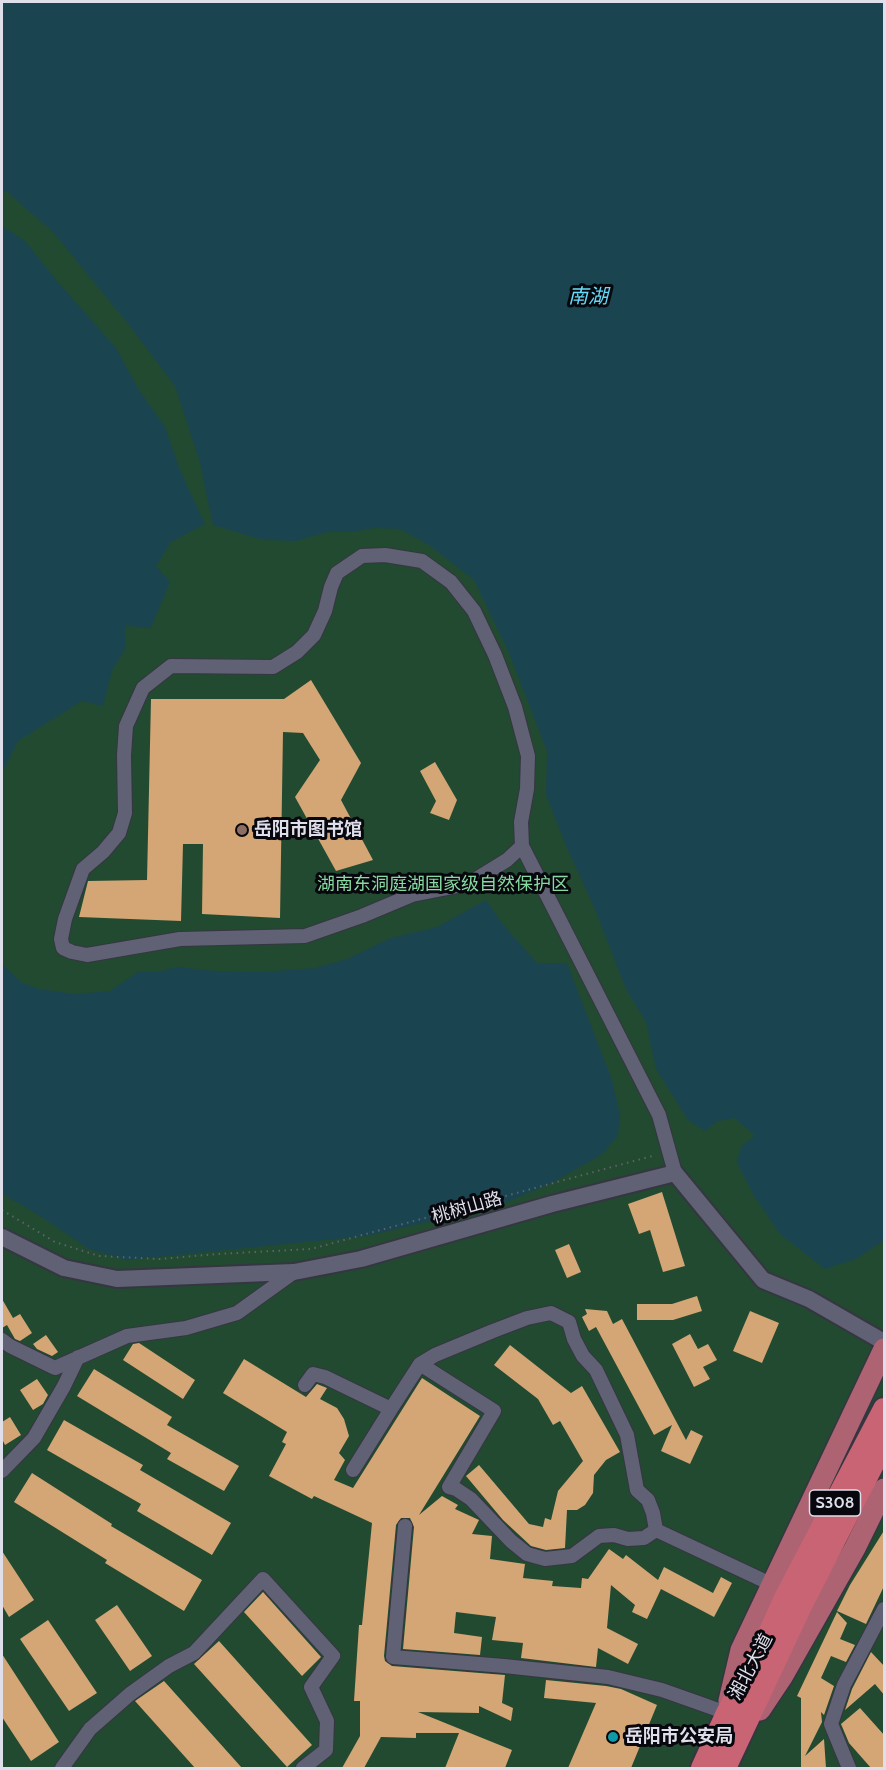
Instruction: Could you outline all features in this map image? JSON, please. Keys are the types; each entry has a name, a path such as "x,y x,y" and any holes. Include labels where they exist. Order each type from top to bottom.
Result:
{"highway":[{"name":"S308","path":"785,1597 885,1408"},
{"name":"S308","path":"785,1597 885,1443"},
{"name":"湘北大道","path":"718,1762 727,1713 762,1649 785,1597"},
{"name":"湘北大道","path":"718,1762 785,1597"}],"main road":[{"path":"785,1597 865,1388 885,1349"},
{"path":"865,1388 885,1378"},
{"path":"718,1762 782,1677 855,1548 885,1489"}],"street":[{"path":"522,846 507,860 468,884 412,895 305,936 180,939 87,955 63,948 61,939 65,919 83,869 103,852 119,833 125,813 126,726 143,688 171,666 273,667 297,652 314,635 325,611 337,573 362,556 385,555 422,561 451,582 474,611 495,655 515,707 528,756 527,789 521,822 522,846 659,1115 675,1173 763,1280 809,1299 885,1342"},
{"name":"桃树山路","path":"2,1237 64,1268 117,1279 294,1272 361,1259 552,1204 675,1173"},
{"path":"2,1340 56,1368 127,1336 186,1328 237,1313 294,1272"},
{"path":"353,1470 420,1364 445,1351 527,1318 551,1312 569,1322 574,1340 583,1356 596,1370 627,1436 637,1490 648,1500 656,1530"},
{"path":"3,1464 34,1438 78,1357"},
{"path":"420,1364 494,1412 449,1487 471,1499 511,1541 527,1554 545,1559 572,1556 599,1536 644,1538 656,1530"},
{"path":"305,1385 313,1374 325,1377 391,1409"},
{"path":"405,1526 393,1657 608,1677 662,1690 727,1713"},
{"path":"656,1530 785,1597"},
{"path":"62,1768 90,1729 130,1694 169,1666 194,1653 263,1579 333,1656 310,1687 327,1721 326,1750 303,1768"},
{"path":"849,1768 831,1724 844,1685 885,1609"}],"path":[{"path":"2,1210 55,1242 99,1256 160,1259 311,1249 669,1151"}],"green space":[{"name":"湖南东洞庭湖国家级自然保护区","path":"2,2 884,2 884,1768 2,1768"}],"water":[{"name":"南湖","path":"2,2 884,2 883,1241 856,1259 825,1269 780,1234 753,1194 737,1162 742,1145 755,1136 735,1118 718,1121 705,1131 688,1120 656,1069 646,1022 626,989 546,795 547,751 509,653 474,580 429,545 400,529 374,528 353,532 327,532 296,541 263,540 213,525 200,463 175,386 129,325 53,232 7,192 2,191"},
{"path":"2,226 25,241 116,348 139,390 165,427 180,470 205,524 171,542 156,566 170,582 151,628 126,626 125,649 112,671 103,706 82,701 18,741 2,773"},
{"path":"486,900 501,922 537,963 567,963 612,1080 620,1114 618,1136 601,1155 550,1184 495,1207 366,1236 127,1260 89,1249 2,1194 2,964 22,983 40,989 75,994 110,991 138,972 157,972 177,967 262,972 315,968 347,959 391,938 437,927"}],"building":[{"name":"岳阳市图书馆","path":"311,680 361,763 341,800 373,860 336,871 295,797 320,760 303,733 283,732 280,918 202,914 203,844 183,844 181,921 79,917 88,881 147,880 151,699 284,699"},
{"path":"435,762 457,800 449,820 430,813 436,801 420,771"},
{"path":"662,1192 685,1266 663,1272 650,1230 639,1234 628,1204"},
{"path":"569,1244 581,1272 567,1278 555,1250"},
{"path":"697,1296 702,1311 673,1320 637,1320 637,1304 672,1304"},
{"path":"2,1299 13,1318 20,1314 32,1333 20,1341 15,1339 7,1325 2,1328"},
{"path":"585,1309 607,1311 613,1324 622,1319 686,1440 691,1430 703,1436 690,1464 661,1451 672,1425 654,1435 596,1327 589,1331 582,1317 587,1314"},
{"path":"750,1311 779,1323 762,1363 733,1351"},
{"path":"690,1334 698,1349 708,1344 717,1360 703,1367 710,1379 694,1387 672,1344"},
{"path":"46,1335 58,1352 52,1356 37,1349 33,1344"},
{"path":"139,1343 195,1380 183,1399 123,1360 133,1344"},
{"path":"510,1345 571,1393 582,1386 620,1452 606,1460 594,1475 593,1493 585,1505 577,1510 567,1510 565,1548 546,1550 531,1546 503,1520 466,1476 479,1465 529,1524 543,1527 545,1518 551,1520 558,1491 583,1461 560,1421 553,1425 538,1399 494,1365"},
{"path":"244,1359 306,1397 317,1384 327,1388 320,1399 337,1408 344,1419 349,1436 339,1453 345,1460 334,1480 353,1488 422,1378 480,1416 419,1515 442,1496 458,1505 455,1509 479,1520 472,1534 492,1536 490,1559 525,1564 523,1578 553,1581 552,1586 581,1588 582,1578 588,1579 609,1549 623,1559 626,1555 658,1580 664,1567 713,1593 721,1577 732,1583 714,1617 661,1589 647,1619 632,1612 635,1605 611,1585 607,1628 638,1644 628,1664 598,1648 596,1667 521,1658 523,1643 492,1640 496,1617 456,1612 454,1633 482,1637 480,1655 403,1649 414,1527 410,1518 401,1518 396,1525 385,1661 392,1666 505,1675 502,1703 513,1708 511,1721 479,1706 479,1713 418,1712 512,1750 505,1768 445,1768 459,1733 416,1733 416,1738 381,1737 364,1768 342,1768 360,1736 360,1701 354,1701 359,1625 362,1625 372,1523 314,1496 312,1499 269,1476 286,1444 282,1442 287,1432 223,1393"},
{"path":"94,1369 172,1417 167,1425 239,1466 224,1491 167,1459 171,1453 77,1396"},
{"path":"37,1379 48,1395 43,1404 33,1410 20,1390"},
{"path":"10,1417 21,1435 5,1445 2,1439 2,1422"},
{"path":"64,1420 143,1465 140,1470 231,1523 212,1555 137,1511 141,1504 47,1450"},
{"path":"32,1473 112,1524 111,1526 202,1580 184,1611 105,1563 107,1560 14,1502"},
{"path":"885,1529 885,1584 866,1624 837,1611 850,1585"},
{"path":"2,1551 34,1600 9,1617 2,1605"},
{"path":"263,1592 321,1657 302,1676 244,1612"},
{"path":"117,1605 152,1656 130,1671 95,1620"},
{"path":"837,1612 847,1623 840,1639 855,1645 846,1662 831,1656 821,1678 834,1686 824,1715 821,1712 822,1722 805,1756 824,1739 826,1768 801,1768 801,1698 797,1696"},
{"path":"48,1620 97,1693 69,1711 20,1639"},
{"path":"219,1641 312,1745 287,1767 194,1664"},
{"path":"871,1652 885,1667 885,1696 875,1684 845,1710 852,1689"},
{"path":"2,1654 59,1742 31,1761 2,1717"},
{"name":"岳阳市公安局","path":"546,1680 621,1689 657,1705 631,1768 568,1768 596,1703 544,1698"},
{"path":"164,1681 242,1768 195,1768 135,1701"},
{"path":"860,1708 885,1736 885,1768 871,1768 849,1743 841,1724"}],"place":[{"name":"岳阳市图书馆","path":"242,830"},
{"name":"岳阳市公安局","path":"613,1737"}]}
